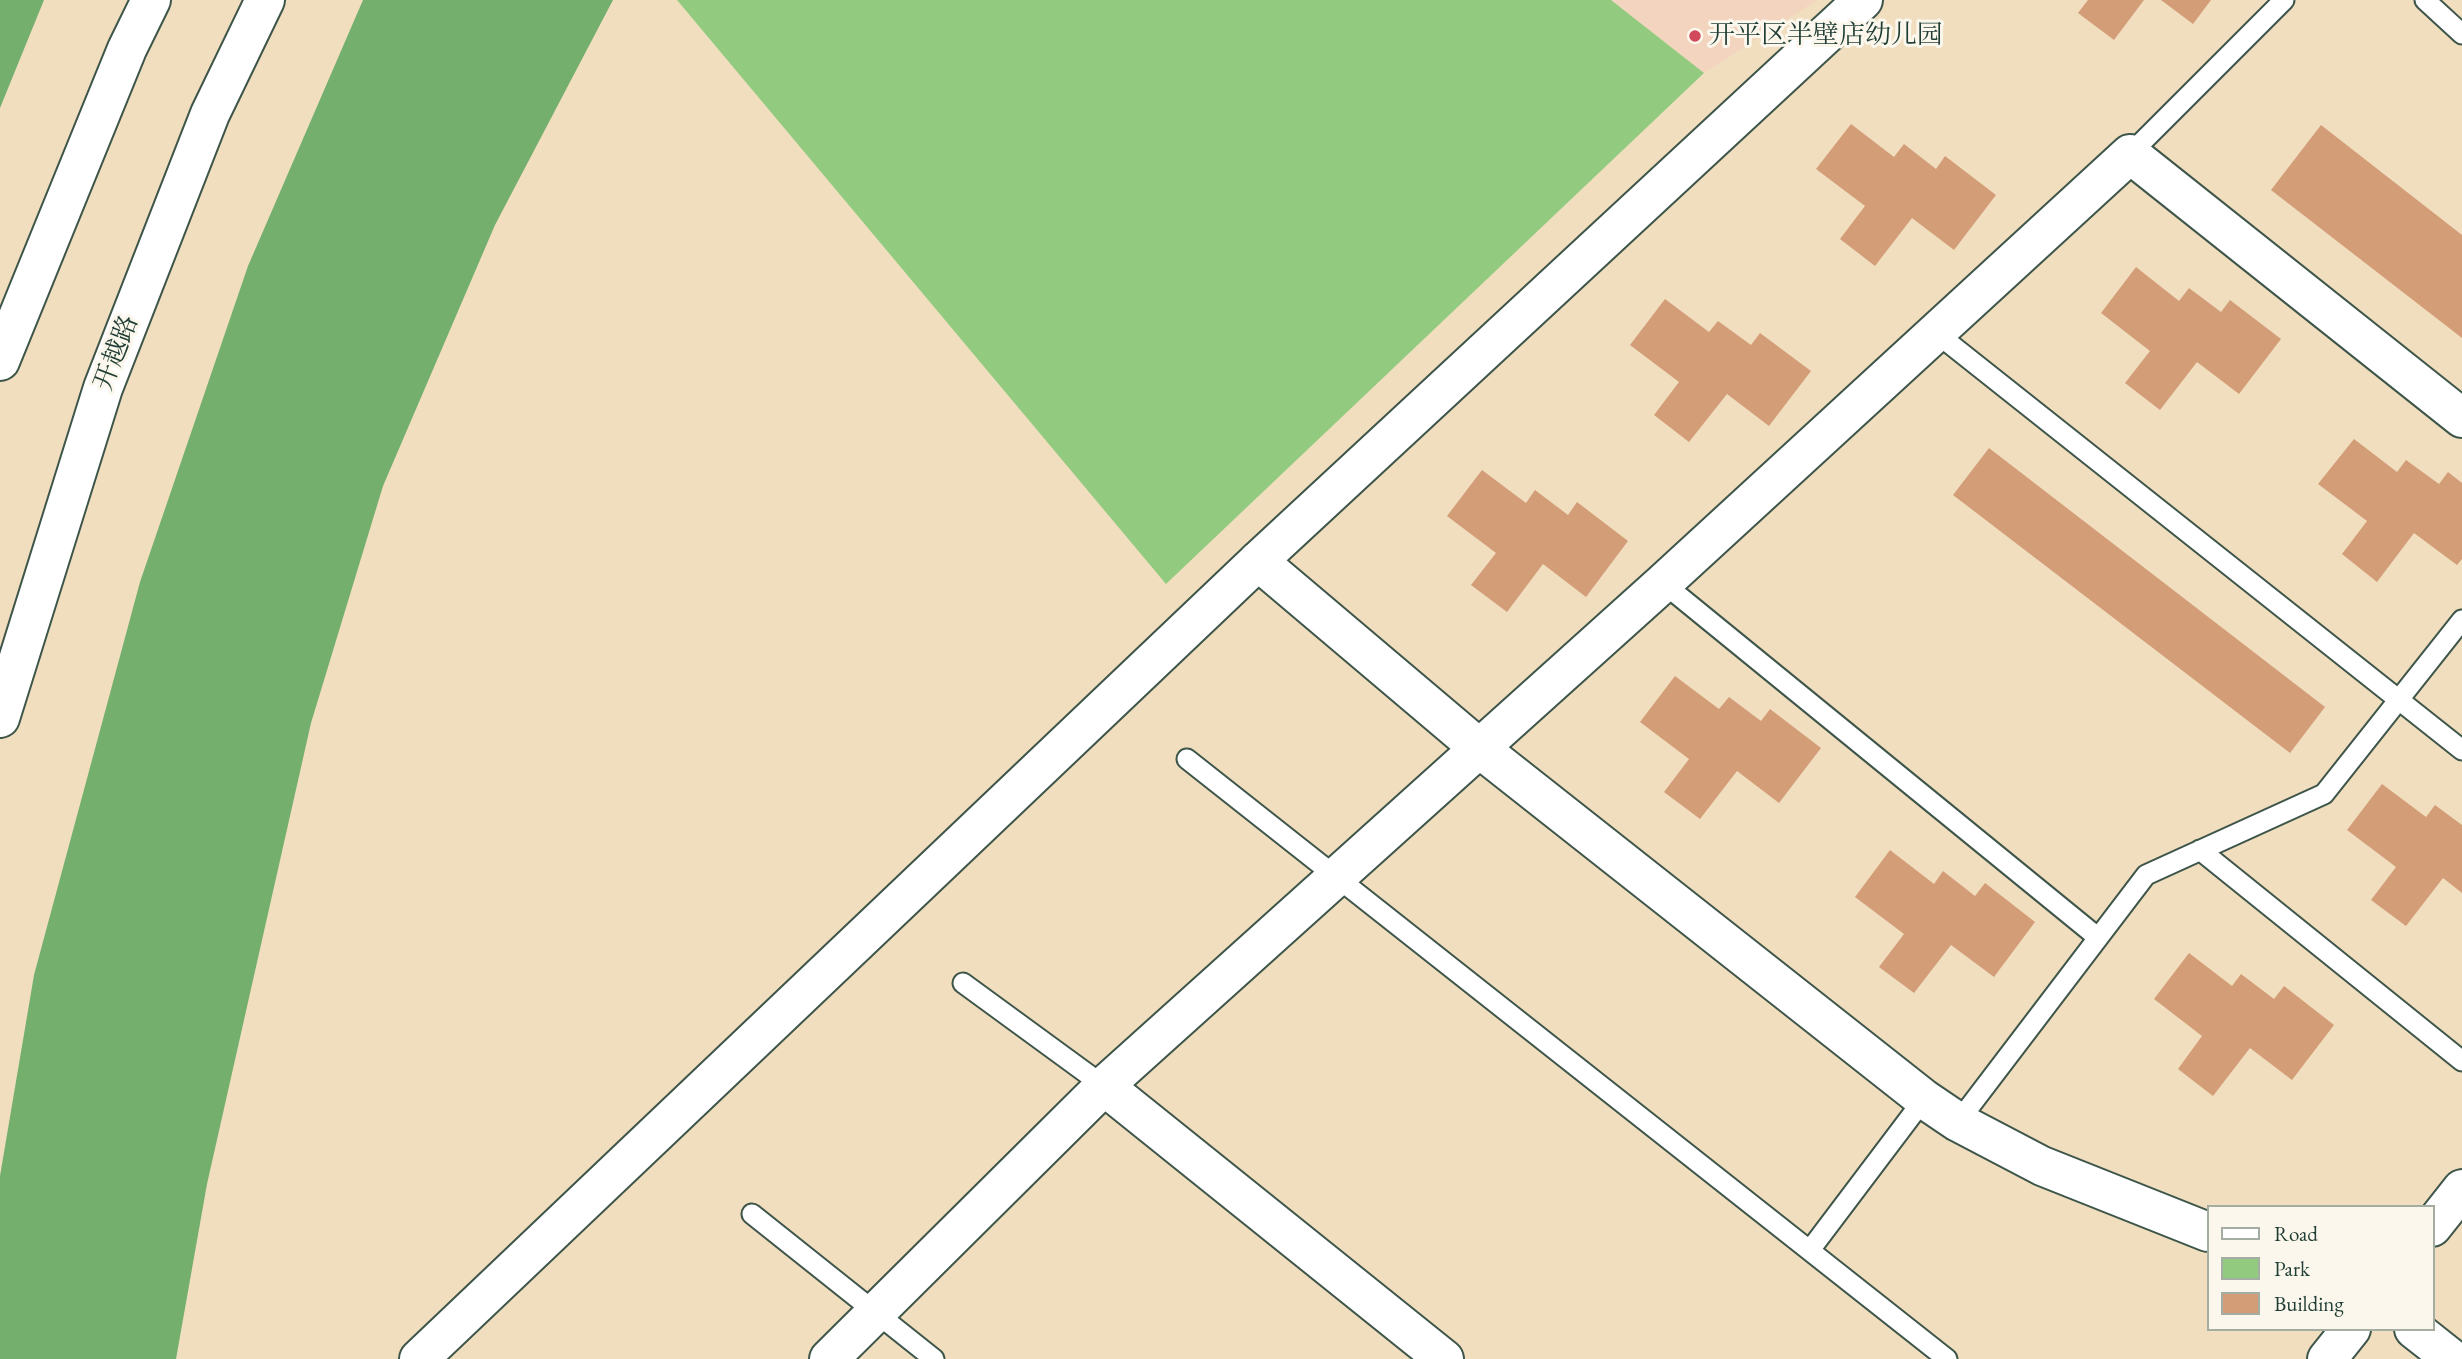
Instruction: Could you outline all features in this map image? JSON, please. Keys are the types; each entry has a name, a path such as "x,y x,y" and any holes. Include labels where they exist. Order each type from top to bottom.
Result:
{"street":[{"path":"0,361 127,49 151,0"},
{"name":"开越路","path":"0,718 103,388 210,114 265,0"},
{"path":"419,1359 1258,561 1863,0"},
{"path":"829,1359 1104,1086 1663,583 2130,154 2462,418"},
{"path":"1258,561 1479,748 1924,1099 1958,1122 2042,1166 2206,1231"},
{"path":"1104,1086 1444,1359"},
{"path":"2434,1224 2462,1189"},
{"path":"2327,1359 2349,1331"},
{"path":"2417,1331 2452,1359"}],"lane":[{"path":"2130,154 2284,0"},
{"path":"2426,0 2462,34"},
{"path":"1935,332 2462,750"},
{"path":"1663,583 2096,936"},
{"path":"1958,1122 2096,936 2146,875 2324,794 2462,620"},
{"path":"1187,758 1947,1359"},
{"path":"2200,850 2462,1061"},
{"path":"963,983 1104,1086"},
{"path":"1810,1250 1924,1099"},
{"path":"752,1214 934,1359"}],"shaded area":[{"name":"开平区半壁店幼儿园","path":"1611,0 1817,0 1704,73"}],"green space":[{"path":"0,0 44,0 0,108"},
{"path":"363,0 613,0 495,225 383,486 311,723 207,1184 176,1359 0,1359 0,1176 34,975 140,582 248,266"},
{"path":"677,0 1611,0 1704,73 1166,584"}],"building":[{"path":"2088,0 2144,0 2114,40 2078,13"},
{"path":"2161,0 2211,0 2193,24"},
{"path":"1851,124 1894,157 1904,144 1936,169 1945,156 1996,195 1954,250 1912,218 1875,266 1840,239 1865,206 1816,169"},
{"path":"2321,125 2462,235 2462,338 2271,190"},
{"path":"2136,267 2179,301 2189,288 2221,312 2230,300 2281,339 2239,394 2197,362 2160,410 2125,383 2150,351 2101,313"},
{"path":"1665,299 1709,332 1718,321 1751,345 1760,333 1811,371 1769,426 1727,394 1689,442 1654,415 1679,382 1630,345"},
{"path":"2354,439 2397,472 2406,460 2439,484 2448,472 2462,483 2462,559 2457,565 2414,533 2377,582 2342,554 2367,521 2318,484"},
{"path":"1989,448 2325,707 2290,753 1953,495"},
{"path":"1482,470 1526,503 1535,490 1568,515 1577,502 1628,541 1586,597 1543,564 1507,612 1471,585 1496,553 1447,516"},
{"path":"1675,676 1719,709 1729,697 1761,721 1770,709 1821,748 1779,803 1737,771 1700,819 1664,792 1689,759 1640,722"},
{"path":"2382,784 2426,817 2435,805 2462,825 2462,893 2443,878 2406,926 2371,900 2396,867 2347,830"},
{"path":"1890,850 1934,884 1943,871 1975,896 1985,883 2035,922 1994,977 1951,945 1914,993 1879,967 1904,934 1855,897"},
{"path":"2189,953 2232,986 2241,974 2274,999 2284,986 2334,1025 2292,1080 2250,1048 2213,1096 2178,1069 2202,1036 2154,999"}],"place":[{"name":"开平区半壁店幼儿园","path":"1695,36"}]}
